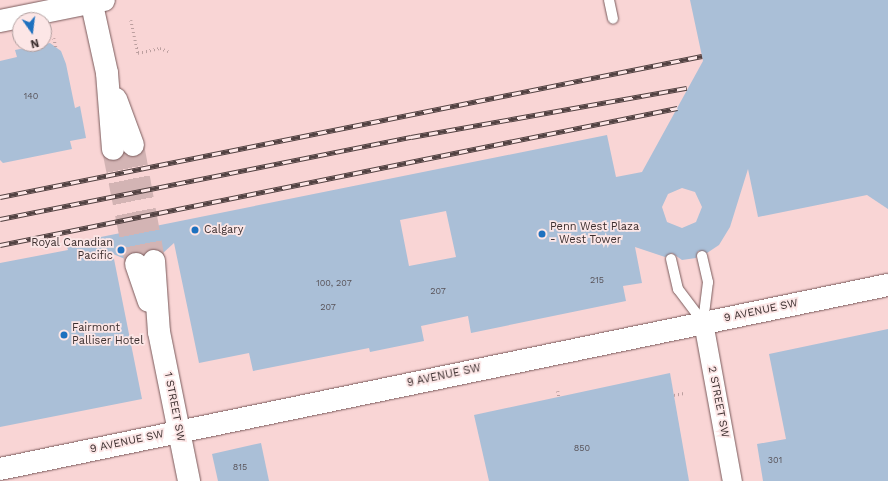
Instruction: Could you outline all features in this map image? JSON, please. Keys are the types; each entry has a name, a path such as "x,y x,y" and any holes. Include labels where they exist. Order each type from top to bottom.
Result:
{"main road":[{"path":"0,21 95,1 107,73 123,147"},
{"name":"1 STREET SW","path":"145,262 160,332 188,481"},
{"name":"9 AVENUE SW","path":"0,469 703,322 888,285"}],"street":[{"name":"2 STREET SW","path":"703,322 732,481"}],"lane":[{"path":"609,0 613,19"},
{"path":"702,256 708,282 703,322"},
{"path":"672,259 678,289 703,322"}],"path":[{"path":"131,20 138,53 160,48 168,52"},
{"path":"54,38 56,47"},
{"path":"558,391 559,397"},
{"path":"674,395 684,393"}],"building":[{"path":"690,0 888,0 888,209 867,195 758,217 748,169 730,227 719,245 707,253 698,251 696,258 682,260 672,253 665,257 635,247 642,283 623,286 626,301 471,333 468,316 421,326 424,341 370,352 369,348 253,371 249,353 199,363 174,243 163,253 153,249 144,254 132,252 125,259 113,254 142,399 0,427 0,263 68,250 66,244 607,135 616,177 642,172 703,61","holes":["682,188 695,192 702,207 696,222 682,228 667,222 662,207 668,194","446,211 456,257 409,266 400,220"]},
{"path":"52,44 61,51 66,64 75,108 80,106 86,138 70,141 72,149 3,163 0,160 0,61 17,57 16,52 52,52"},
{"path":"888,329 888,481 763,481 757,444 786,439 769,354"},
{"path":"670,373 689,481 489,481 474,415"},
{"path":"261,443 269,481 218,481 212,454"}],"tunnel":[{"path":"133,145 154,261"},
{"path":"113,149 136,264"}],"railway":[{"path":"0,197 702,56"},
{"path":"0,219 411,137 687,88"},
{"path":"0,245 677,108"}],"place":[{"name":"Calgary","path":"195,230"},
{"name":"Penn West Plaza - West Tower","path":"542,234"},
{"name":"Royal Canadian Pacific","path":"121,250"},
{"name":"Fairmont Palliser Hotel","path":"64,335"}]}
